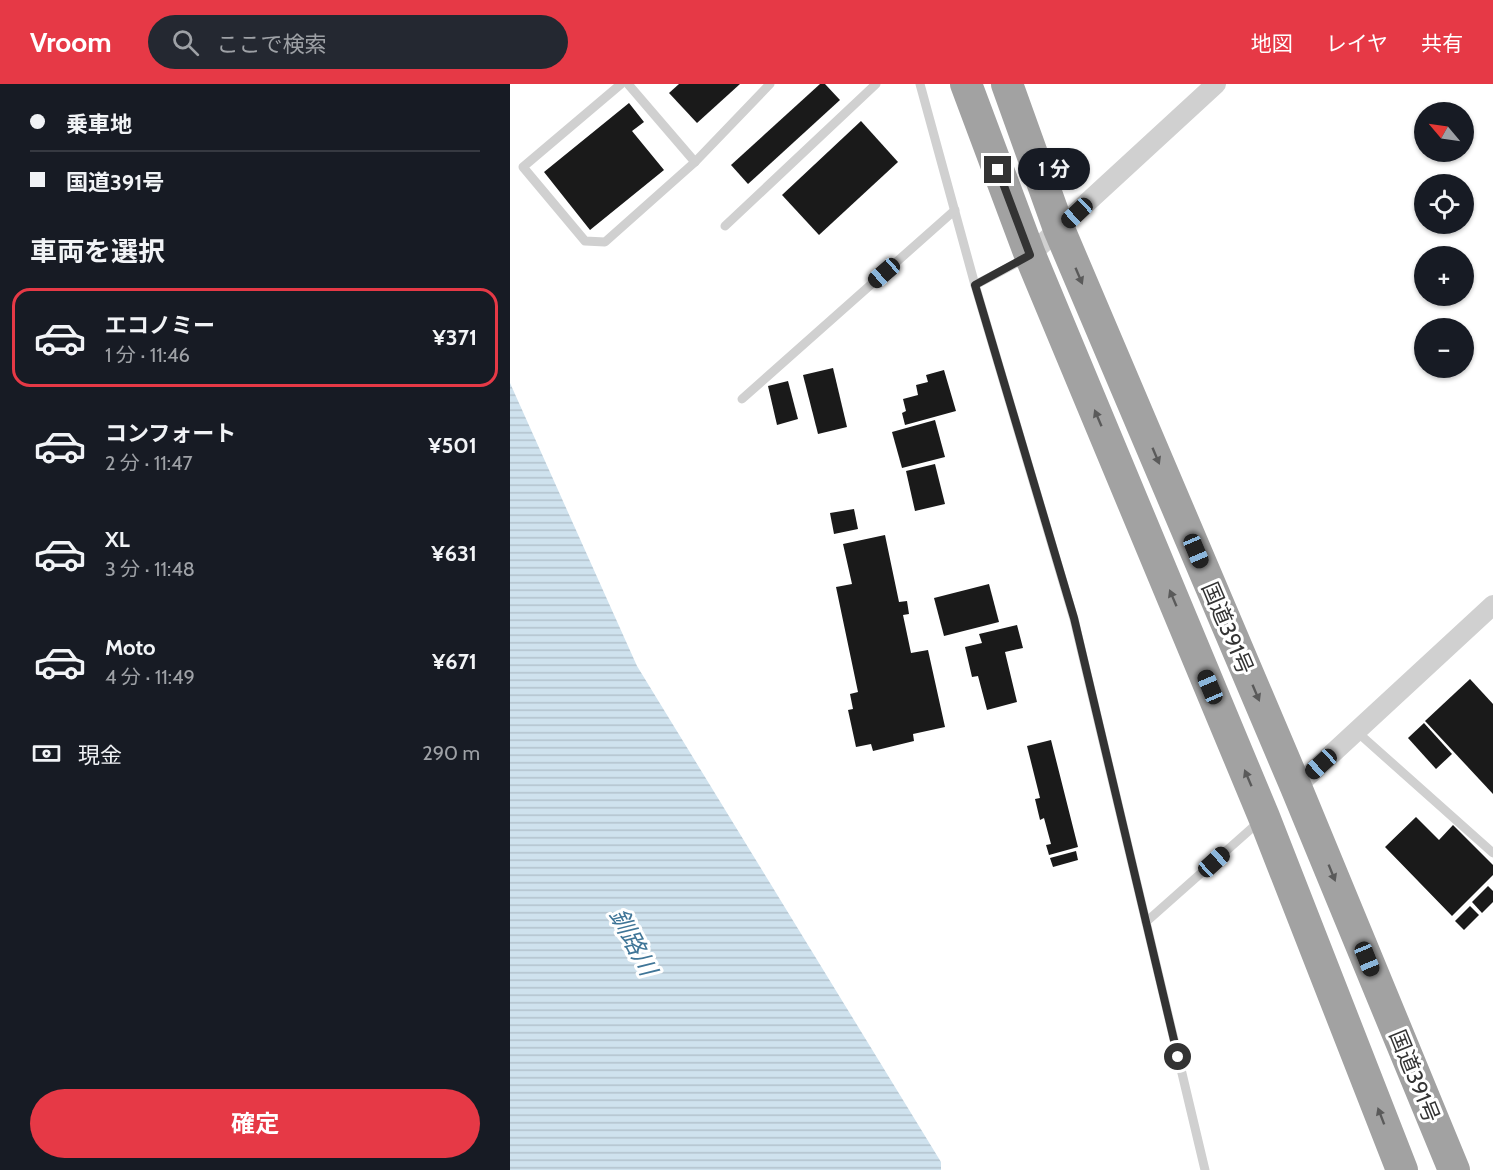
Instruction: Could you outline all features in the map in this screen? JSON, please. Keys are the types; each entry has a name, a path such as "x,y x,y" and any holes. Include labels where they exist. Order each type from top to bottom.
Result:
{"highway":[{"name":"国道391号","path":"966,84 1030,255 1264,817 1402,1170"},
{"name":"国道391号","path":"1007,84 1059,229 1296,787 1454,1170"}],"street":[{"path":"1030,255 1216,84"},
{"path":"1296,787 1493,605"}],"lane":[{"path":"621,84 523,167 585,241 605,242 695,162 770,84"},
{"path":"628,84 695,162"},
{"path":"725,226 876,84"},
{"path":"920,84 975,285 1074,618 1205,1170"},
{"path":"742,399 955,210"},
{"path":"975,285 1030,255"},
{"path":"1356,731 1493,853"},
{"path":"1146,922 1264,817"}],"water":[{"name":"釧路川","path":"510,383 637,666 941,1162 941,1170 510,1170"}],"building":[{"path":"679,84 740,84 697,123 669,93"},
{"path":"820,84 825,84 840,100 748,184 731,165"},
{"path":"629,103 644,122 632,131 664,170 590,230 544,172"},
{"path":"861,121 898,162 819,235 782,195"},
{"path":"833,368 847,427 818,434 803,375"},
{"path":"944,370 956,411 905,425 902,413 906,411 903,399 918,395 916,385 928,382 926,375"},
{"path":"788,381 798,419 777,425 768,386"},
{"path":"935,420 945,457 902,468 892,432"},
{"path":"935,464 945,504 915,511 906,471"},
{"path":"854,509 858,529 834,534 830,513"},
{"path":"885,535 899,602 907,601 909,614 903,615 911,653 928,650 945,727 913,734 914,741 873,751 871,744 856,747 848,710 853,709 850,694 858,692 836,587 852,584 843,544"},
{"path":"989,584 999,622 944,636 934,598"},
{"path":"1017,625 1023,648 1005,652 1017,702 987,710 978,676 972,677 965,647 982,643 979,634"},
{"path":"1470,679 1493,704 1493,794 1425,721"},
{"path":"1424,723 1452,754 1436,769 1408,738"},
{"path":"1051,740 1078,847 1049,855 1046,845 1051,844 1044,818 1040,820 1035,799 1040,798 1027,746"},
{"path":"1416,817 1439,840 1453,825 1493,865 1493,875 1452,916 1385,847"},
{"path":"1076,851 1078,860 1053,867 1050,858"},
{"path":"1488,886 1493,891 1493,902 1482,913 1472,902"},
{"path":"1470,906 1479,915 1464,930 1455,921"}],"route":[{"path":"998,170 1030,255 975,285 1074,618 1178,1057"}]}
